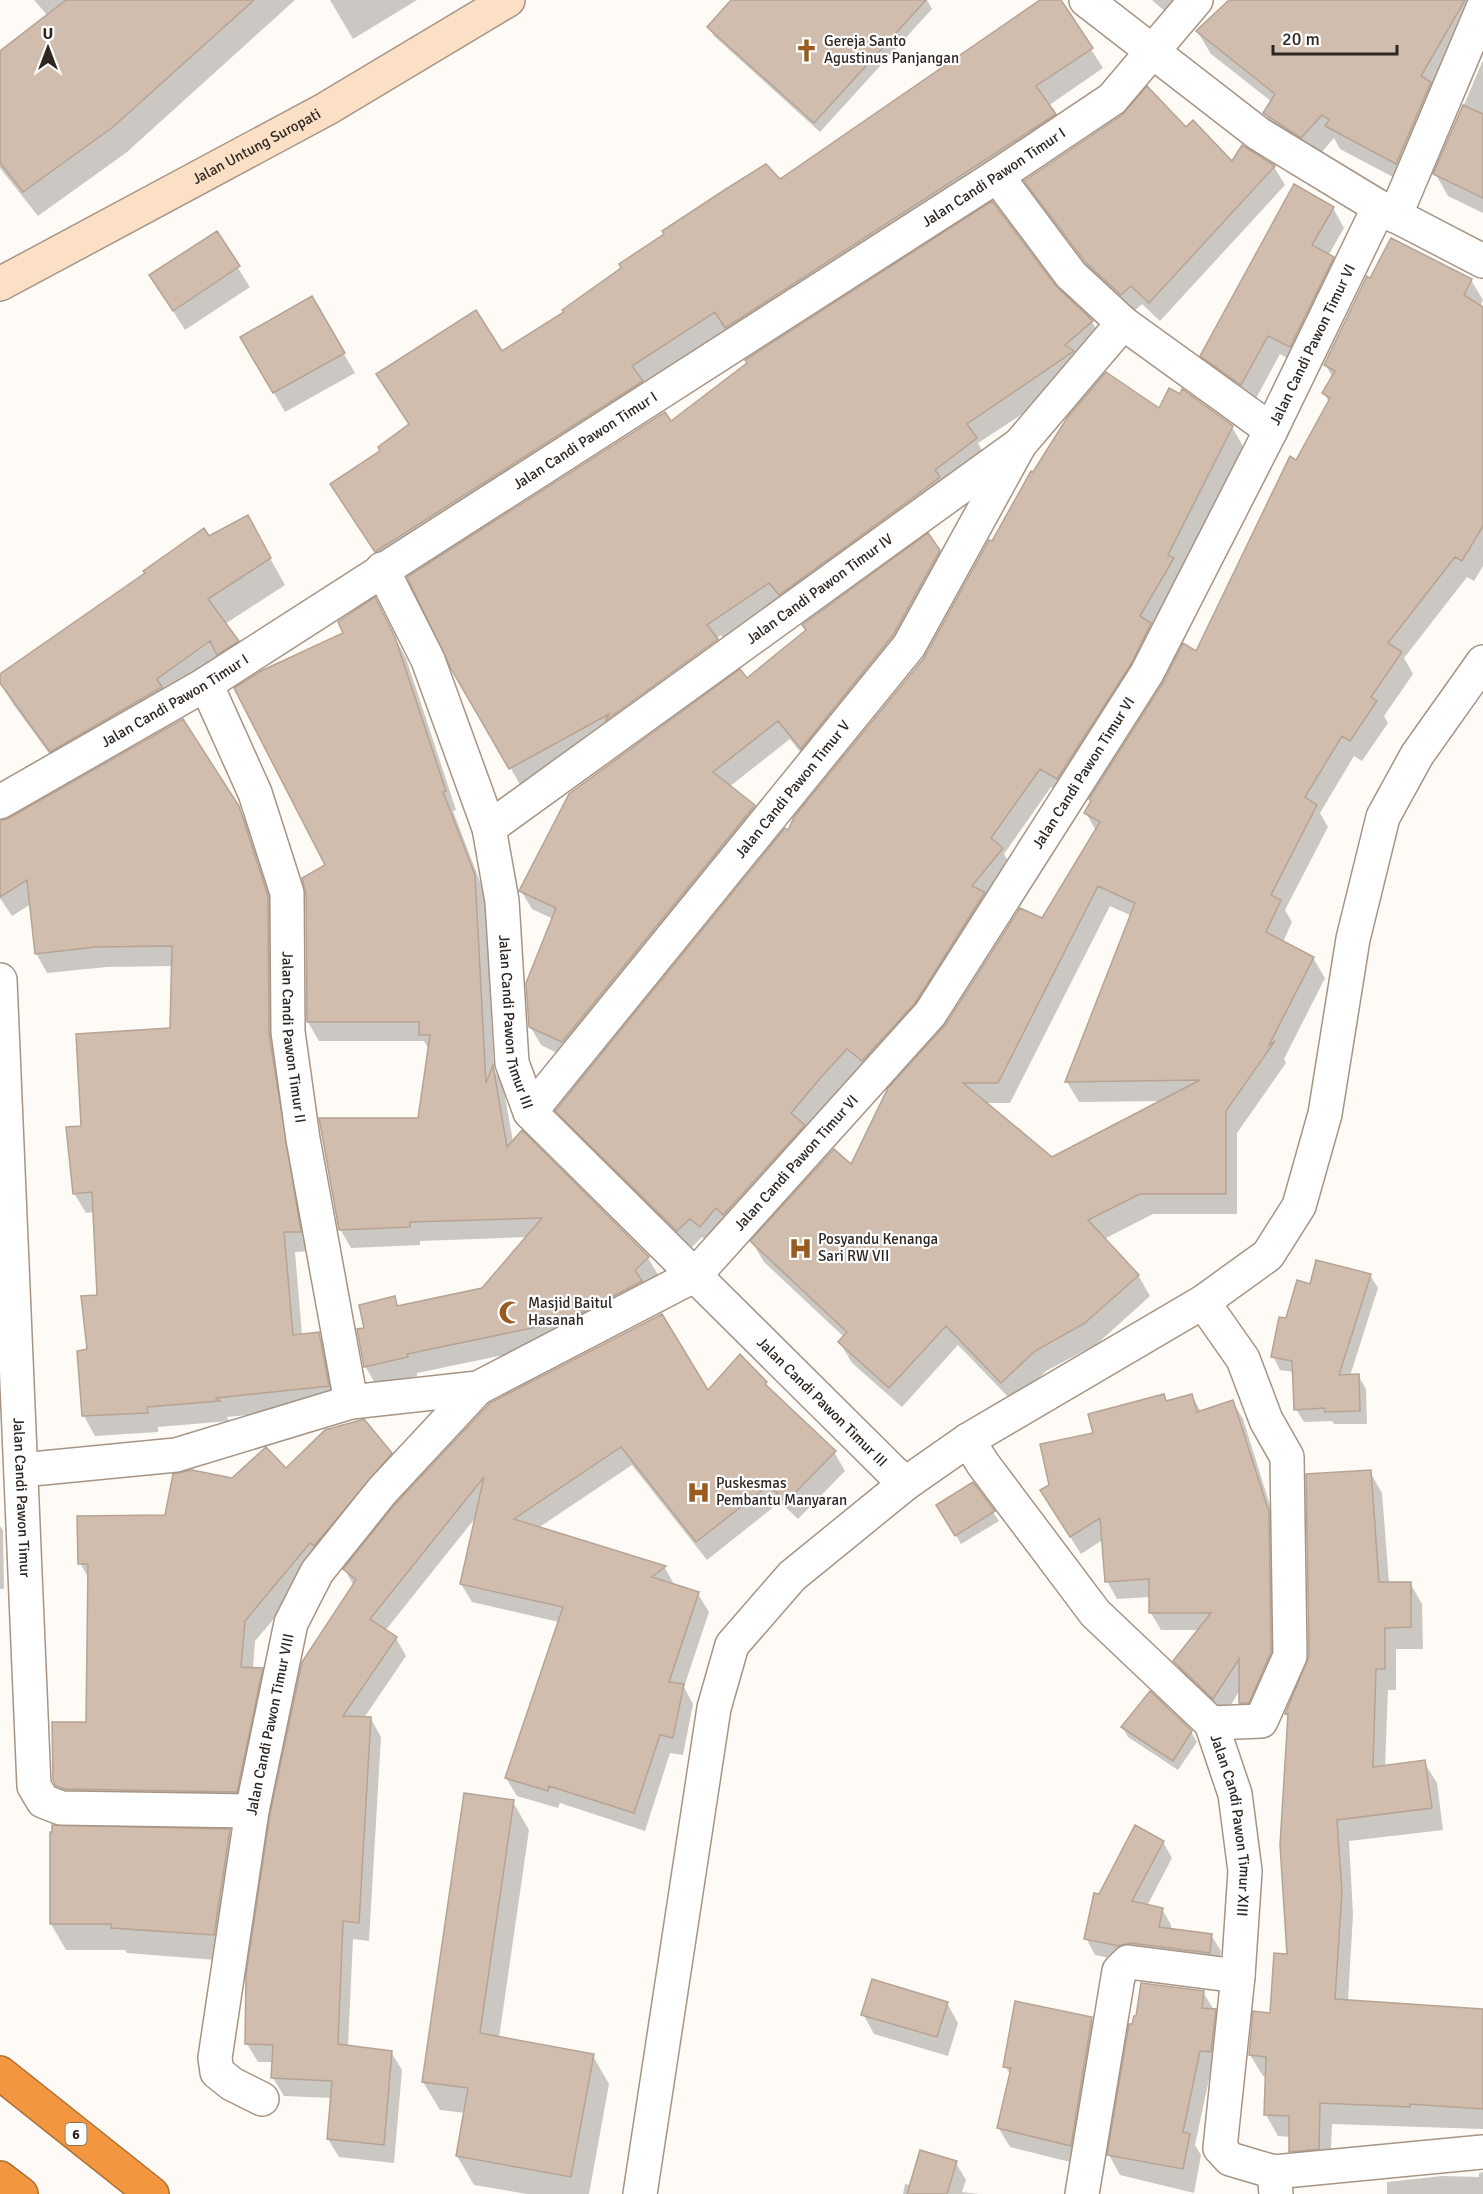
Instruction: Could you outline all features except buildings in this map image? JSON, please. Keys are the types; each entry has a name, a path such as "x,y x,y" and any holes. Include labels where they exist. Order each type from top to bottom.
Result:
{"highway":[{"name":"6","path":"0,2073 152,2194"},
{"path":"0,2178 21,2194"}],"main road":[{"name":"Jalan Untung Suropati","path":"0,284 326,109 508,0"}],"street":[{"path":"1086,0 1260,134 1387,212 1483,261"},
{"name":"Jalan Candi Pawon Timur I","path":"0,802 206,684 997,176 1112,99 1196,0"},
{"name":"Jalan Candi Pawon Timur VI","path":"695,1275 930,1014 1147,674 1271,430 1387,212 1483,8"},
{"path":"997,176 1071,275 1123,323 1271,430"},
{"name":"Jalan Candi Pawon Timur IV","path":"489,828 1020,444 1123,323"},
{"name":"Jalan Candi Pawon Timur V","path":"530,1112 909,646 1020,444"},
{"name":"Jalan Candi Pawon Timur III","path":"382,569 428,660 489,828 502,901 513,1063 530,1112 905,1484"},
{"path":"640,2194 714,1708 732,1645 792,1576 905,1484 969,1440 1203,1302 1268,1255 1299,1206 1325,1114 1353,939 1383,817 1417,755 1483,662"},
{"name":"Jalan Candi Pawon Timur II","path":"206,684 255,793 287,893 288,1032 303,1140 351,1402"},
{"name":"Jalan Candi Pawon Timur","path":"1,984 34,1786 43,1801 61,1808 252,1811"},
{"name":"Jalan Candi Pawon Timur VIII","path":"262,2099 232,2084 217,2072 215,2058 252,1811 291,1623 317,1572 382,1491 478,1388 695,1275"},
{"path":"1203,1302 1243,1359 1266,1420 1287,1457 1288,1504 1290,1656 1261,1721 1211,1723"},
{"name":"Jalan Candi Pawon Timur VIII","path":"22,1470 176,1455 351,1402 478,1388"},
{"name":"Jalan Candi Pawon Timur XIII","path":"969,1440 983,1464 1095,1613 1211,1723 1235,1794 1245,1871 1238,1976 1220,2148 1230,2158 1275,2183"},
{"path":"1082,2194 1119,1971 1128,1962 1238,1976"},
{"path":"1275,2183 1483,2152"}],"place":[{"name":"Gereja Santo Agustinus Panjangan","path":"806,50"},
{"name":"Posyandu Kenanga Sari RW VII","path":"800,1248"},
{"name":"Masjid Baitul Hasanah","path":"510,1312"},
{"name":"Puskesmas Pembantu Manyaran","path":"698,1492"}]}
